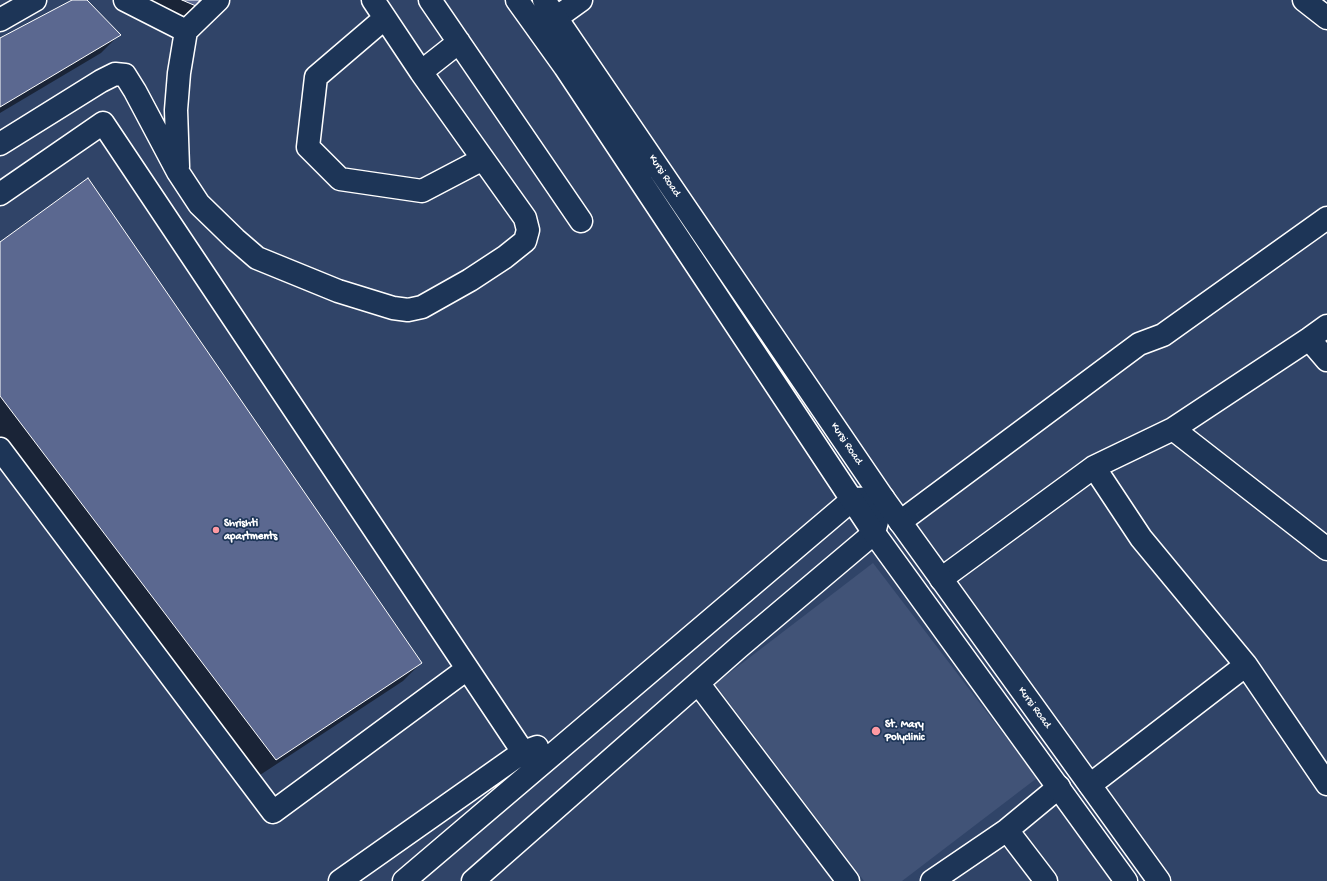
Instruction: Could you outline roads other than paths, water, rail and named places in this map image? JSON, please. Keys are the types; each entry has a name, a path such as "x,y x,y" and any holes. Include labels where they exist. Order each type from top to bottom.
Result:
{"street":[{"path":"0,20 35,0"},
{"path":"125,0 186,31"},
{"path":"178,172 176,110 179,74 186,31 218,0"},
{"path":"430,0 581,221"},
{"name":"Kursi Road","path":"544,0 883,498 1159,881"},
{"path":"556,18 581,0"},
{"path":"1304,0 1327,18"},
{"name":"Kursi Road","path":"526,3 565,67 853,499 874,533 1126,881"},
{"path":"0,144 101,81 114,74 125,75 135,90 178,172 199,204 257,258 338,291 393,308 408,310 422,306 470,280 505,257 525,241 528,230 525,218 421,72 379,9 316,77 308,148 340,179 422,191 483,160"},
{"path":"421,72 459,42"},
{"path":"0,194 103,123 523,752"},
{"path":"646,188 663,175"},
{"path":"900,522 1139,344 1163,335 1327,218"},
{"path":"702,274 722,261"},
{"path":"941,579 1094,467 1173,429 1327,326"},
{"path":"1309,339 1327,360"},
{"path":"1173,429 1327,549"},
{"path":"0,449 273,812 467,669"},
{"path":"1094,467 1141,538 1246,665 1327,784"},
{"path":"404,881 853,499 883,498 874,533 698,683 473,881"},
{"path":"1090,785 1246,665"},
{"path":"698,683 848,881"},
{"path":"340,881 523,752 578,733"},
{"path":"932,881 1007,830 1058,787"},
{"path":"1007,830 1046,881"}],"place":[{"name":"Shrishti apartments","path":"216,530"},
{"name":"St. Mary Polyclinic","path":"876,731"}]}
